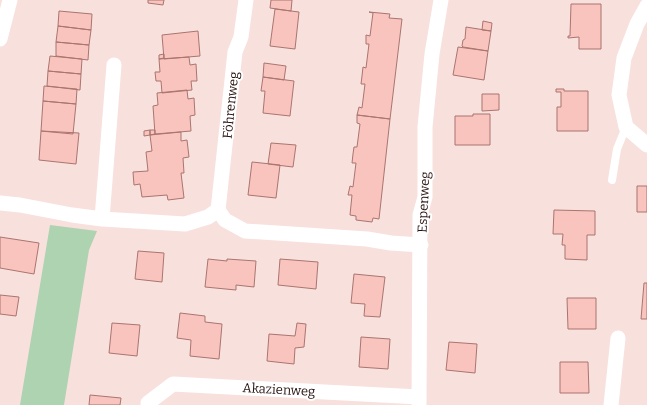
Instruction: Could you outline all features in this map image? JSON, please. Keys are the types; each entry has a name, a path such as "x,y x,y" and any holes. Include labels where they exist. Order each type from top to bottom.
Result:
{"street":[{"path":"0,39 10,0"},
{"name":"Föhrenweg","path":"218,210 235,52 242,37 246,0"},
{"name":"Espenweg","path":"419,401 420,215 425,197 425,127 432,54 441,0"},
{"path":"647,6 637,24 624,58 619,95 626,127 647,145"},
{"path":"102,219 114,65"},
{"path":"0,203 20,204 72,215 102,219 185,224 208,217 218,210 226,220 245,231 367,239 392,243 421,245"},
{"path":"611,405 618,338"},
{"name":"Akazienweg","path":"148,405 148,403 173,384 419,401"}],"lane":[{"path":"612,180 617,149 626,127"}],"green space":[{"path":"50,225 97,231 89,250 64,405 20,405"}],"building":[{"path":"148,0 164,0 163,5 148,3"},
{"path":"271,0 292,0 291,11 270,8"},
{"path":"571,4 601,4 601,49 579,49 579,37 568,38 568,36 570,36"},
{"path":"275,9 299,12 295,49 270,46"},
{"path":"59,11 92,14 91,30 58,26"},
{"path":"369,12 390,14 389,18 402,19 390,119 357,115 359,107 362,108 365,84 361,84 363,67 366,68 369,44 366,44 366,35 370,36 373,13"},
{"path":"483,21 492,23 491,31 482,30"},
{"path":"58,26 91,30 89,45 56,42"},
{"path":"466,27 491,31 488,51 462,46 463,40 465,39"},
{"path":"198,31 200,56 164,59 162,35"},
{"path":"56,42 89,45 88,60 56,56"},
{"path":"458,47 488,51 484,80 453,75"},
{"path":"164,54 164,58 159,59 159,55"},
{"path":"50,56 82,59 81,74 48,71"},
{"path":"189,57 190,65 196,64 197,81 191,81 192,90 162,93 161,81 156,81 155,72 160,72 159,59"},
{"path":"264,63 286,66 284,80 263,77"},
{"path":"48,71 81,74 80,90 47,86"},
{"path":"263,77 294,81 290,116 263,113 265,91 261,91"},
{"path":"44,86 77,89 76,104 43,101"},
{"path":"556,89 564,89 564,91 588,91 588,131 557,131 557,107 561,107 561,92 556,92"},
{"path":"187,90 188,99 194,98 195,115 190,116 191,131 155,134 153,106 158,105 157,93"},
{"path":"482,94 499,94 499,110 482,111"},
{"path":"43,101 76,104 73,134 41,131"},
{"path":"473,114 490,114 490,145 455,145 455,116 473,116"},
{"path":"357,115 390,119 379,219 373,218 372,222 356,220 356,216 350,215 352,195 348,195 350,186 353,187 356,163 352,163 353,154 354,147 357,147 360,124 357,123"},
{"path":"150,130 155,130 155,134 150,135"},
{"path":"150,130 150,135 144,136 144,131"},
{"path":"41,131 79,133 76,164 39,160"},
{"path":"181,132 181,141 187,140 189,157 183,158 184,173 181,173 184,198 168,200 167,195 142,197 140,184 134,185 133,172 148,171 146,152 152,151 150,135"},
{"path":"271,143 296,145 293,167 268,164"},
{"path":"252,162 280,165 276,198 248,195"},
{"path":"637,186 647,186 647,212 637,212"},
{"path":"554,210 595,211 595,235 587,235 587,260 565,259 565,245 562,245 563,234 553,234"},
{"path":"0,237 39,243 34,274 0,268"},
{"path":"138,251 164,253 162,282 135,279"},
{"path":"208,259 227,261 227,259 256,261 254,287 236,285 236,290 205,287"},
{"path":"280,259 318,262 316,289 278,285"},
{"path":"354,274 385,277 380,317 364,316 365,304 351,303"},
{"path":"644,283 647,283 647,319 641,319"},
{"path":"0,295 19,297 16,316 0,314"},
{"path":"567,298 596,298 596,329 568,329"},
{"path":"180,313 205,316 205,322 222,324 219,359 190,356 191,340 177,338"},
{"path":"112,323 140,325 137,356 109,353"},
{"path":"297,323 306,324 304,347 295,348 294,364 267,361 269,334 295,336"},
{"path":"361,337 390,339 388,369 359,367"},
{"path":"449,342 477,344 475,373 446,370"},
{"path":"560,362 588,362 589,393 560,393"},
{"path":"90,395 121,398 120,405 89,405"}]}
